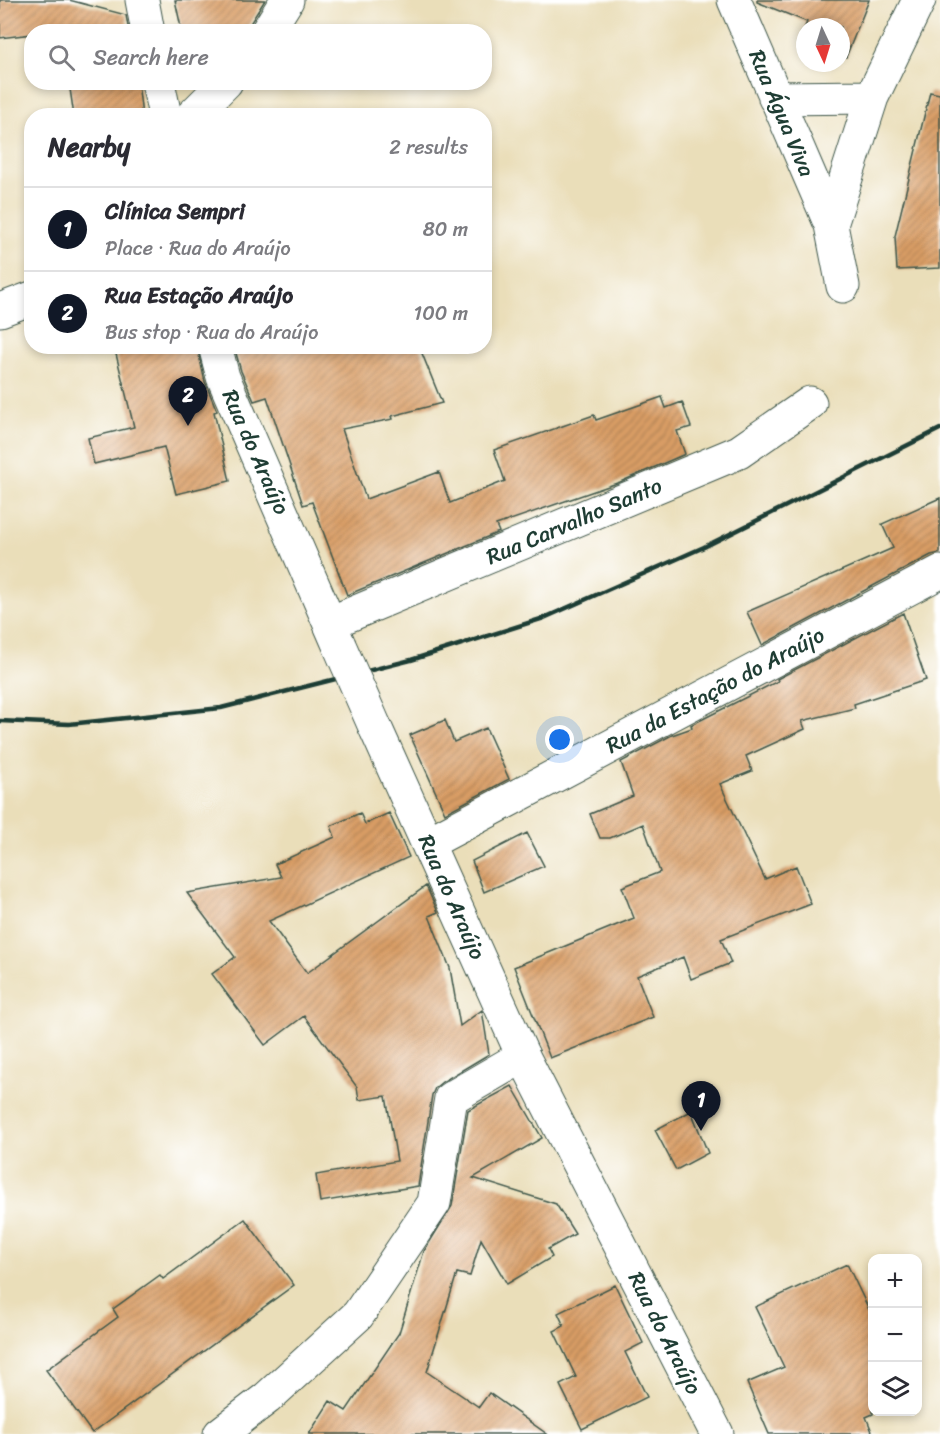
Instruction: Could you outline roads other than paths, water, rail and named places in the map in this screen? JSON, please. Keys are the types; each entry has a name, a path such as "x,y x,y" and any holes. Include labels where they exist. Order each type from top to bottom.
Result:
{"street":[{"path":"142,0 146,24"},
{"path":"272,24 286,0"},
{"name":"Rua Água Viva","path":"734,0 831,225 843,286"},
{"path":"831,225 872,97 919,0"},
{"path":"160,90 163,108"},
{"path":"200,108 218,90"},
{"path":"775,98 872,97"},
{"path":"0,310 24,301"},
{"name":"Rua do Araújo","path":"217,354 223,377 375,727 523,1056 717,1434"},
{"name":"Rua Carvalho Santo","path":"335,634 739,452 810,404"},
{"name":"Rua da Estação do Araújo","path":"428,843 940,572"},
{"path":"220,1434 267,1398 358,1315 434,1203 451,1098 523,1056"}],"railway":[{"path":"0,721 69,724 221,708 411,660 544,618 704,547 940,429"}],"place":[{"name":"Rua Estação Araújo","path":"188,426"},
{"name":"Clínica Sempri","path":"701,1131"}]}
